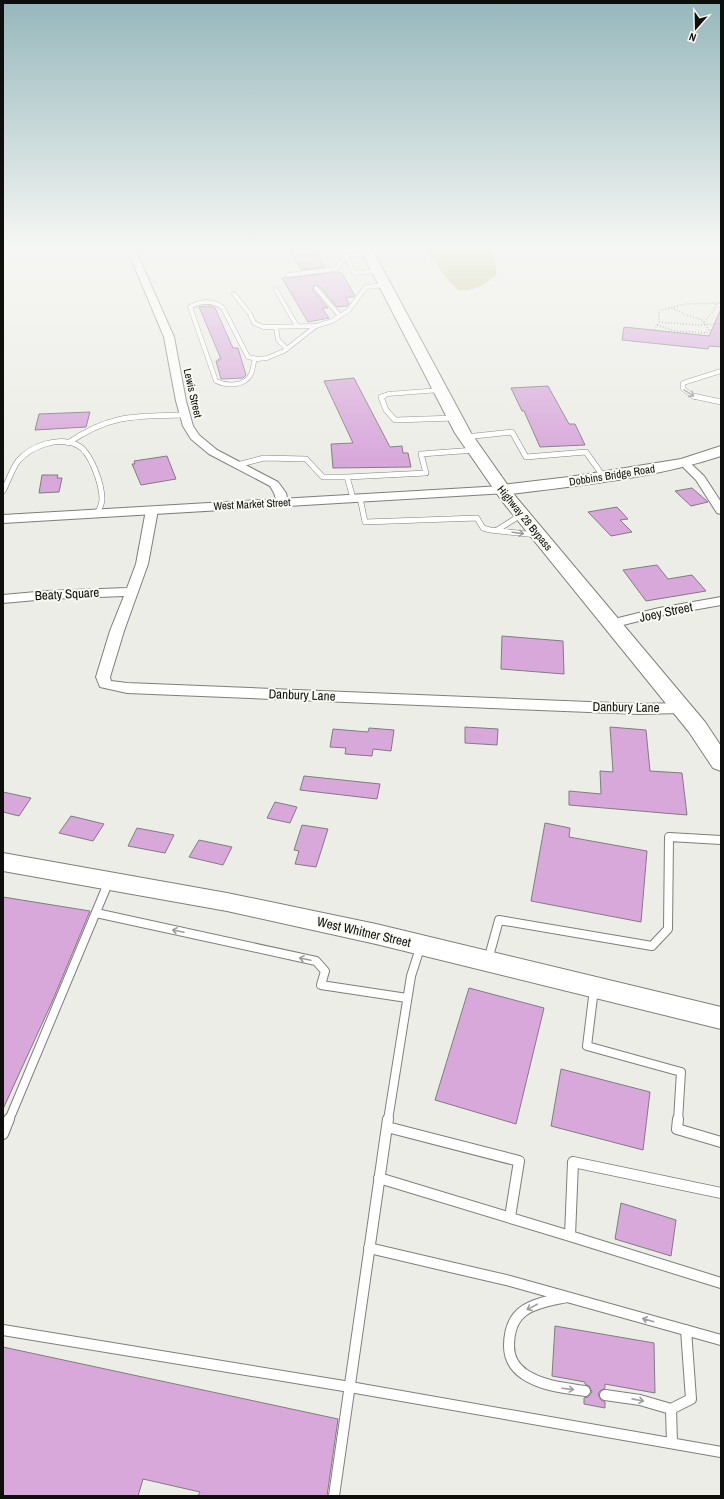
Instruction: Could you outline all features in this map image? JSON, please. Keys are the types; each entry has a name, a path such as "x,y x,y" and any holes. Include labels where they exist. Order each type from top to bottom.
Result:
{"highway":[{"name":"Highway 28 Bypass","path":"403,319 466,437 502,490 538,536 697,727 721,763"}],"main road":[{"name":"Dobbins Bridge Road","path":"502,490 684,463 721,450"},
{"name":"West Whitner Street","path":"3,862 227,902 488,960 721,1018"}],"street":[{"name":"Lewis Street","path":"162,319 169,336 188,426 195,436 213,452 274,484 280,493 282,503"},
{"path":"684,463 700,478 721,512"},
{"name":"West Market Street","path":"3,519 356,498 476,493 502,490"},
{"name":"Danbury Lane","path":"152,510 142,564 103,677 104,684 135,688 639,708 681,708"},
{"name":"Beaty Square","path":"3,599 47,595 132,592"},
{"name":"Joey Street","path":"611,624 659,612 721,601"}],"lane":[{"path":"194,319 216,381 229,385 247,380 251,374 252,365 255,359"},
{"path":"229,319 248,357 255,359 272,358 287,349 316,326"},
{"path":"252,319 254,323 262,327 276,327 316,326 336,319"},
{"path":"293,319 297,326"},
{"path":"276,327 275,334 280,343 287,349"},
{"path":"721,371 683,383 683,388 688,394 707,400 721,402"},
{"path":"440,390 388,394 381,396 381,402 388,414 395,420 455,418"},
{"path":"68,443 84,431 107,421 123,417 185,414"},
{"path":"466,437 512,432 526,458 586,452 603,476"},
{"path":"3,491 18,461 35,447 51,443 68,443 78,445 89,455 97,476 102,500 97,514"},
{"path":"237,465 264,458 306,459 323,477 426,474 421,454 475,450"},
{"path":"347,477 365,522 477,518 483,528 538,536"},
{"path":"497,530 521,515"},
{"path":"488,960 499,920 652,946 668,929 669,837 721,840"},
{"path":"3,1134 109,881"},
{"path":"96,913 316,961 325,971 321,985 407,998"},
{"path":"334,1496 379,1178 407,998 411,976 421,945"},
{"path":"594,986 587,1046 681,1072 677,1129 721,1142"},
{"path":"387,1127 519,1161 510,1217"},
{"path":"570,1236 573,1162 721,1193"},
{"path":"379,1178 721,1283"},
{"path":"369,1248 510,1281 721,1340"},
{"path":"569,1297 536,1304 520,1314 511,1326 508,1349 515,1367 531,1378 557,1388 585,1391"},
{"path":"3,1330 350,1387 721,1452"},
{"path":"605,1395 640,1400 670,1409 691,1399 686,1330"},
{"path":"670,1409 672,1443"}],"path":[{"path":"654,330 659,322 659,319"},
{"path":"657,325 665,329 706,333 709,330 707,324 697,319"},
{"path":"704,322 707,319"},
{"path":"659,322 721,324"}],"building":[{"path":"204,319 220,319 233,348 238,348 246,375 243,378 221,379 216,361 221,359"},
{"path":"306,319 324,319 308,322"},
{"path":"717,319 721,319 721,347 709,346 708,349 622,340 624,327 709,336"},
{"path":"354,378 390,447 402,446 403,453 408,453 411,467 333,468 331,444 353,443 324,381"},
{"path":"548,386 569,424 575,424 585,445 540,447 524,411 522,411 511,388"},
{"path":"90,412 86,427 35,430 39,414"},
{"path":"167,456 176,479 141,485 132,464 135,464 134,461"},
{"path":"42,475 58,475 57,478 62,478 59,492 39,493"},
{"path":"692,488 708,502 691,506 675,491"},
{"path":"617,507 628,519 620,520 632,532 611,536 588,512"},
{"path":"657,565 668,579 692,575 706,591 646,601 623,570"},
{"path":"502,636 563,641 564,674 501,669"},
{"path":"465,727 498,729 497,745 465,743"},
{"path":"610,727 646,730 650,771 682,773 687,815 569,805 569,791 601,794 600,771 613,772"},
{"path":"369,728 394,730 391,751 373,749 372,756 345,754 346,748 330,747 333,729 368,732"},
{"path":"304,776 380,784 377,799 300,790"},
{"path":"3,792 31,798 19,816 3,812"},
{"path":"275,802 297,807 290,823 267,818"},
{"path":"71,816 104,824 93,841 59,833"},
{"path":"545,823 570,828 569,837 647,851 641,922 531,901"},
{"path":"302,825 328,829 316,867 295,864 299,851 294,850"},
{"path":"137,828 174,835 165,853 128,846"},
{"path":"199,840 232,847 223,865 189,857"},
{"path":"3,897 90,911 52,1002 3,1109"},
{"path":"469,988 544,1008 516,1124 435,1100"},
{"path":"561,1069 650,1092 643,1150 551,1126"},
{"path":"621,1203 676,1220 671,1256 615,1239"},
{"path":"555,1326 654,1343 655,1393 605,1384 605,1388 598,1394 601,1400 605,1402 605,1408 584,1404 584,1398 588,1397 592,1392 585,1382 552,1376"},
{"path":"3,1347 338,1419 327,1496 198,1496 200,1492 143,1479 138,1496 3,1496"}]}
